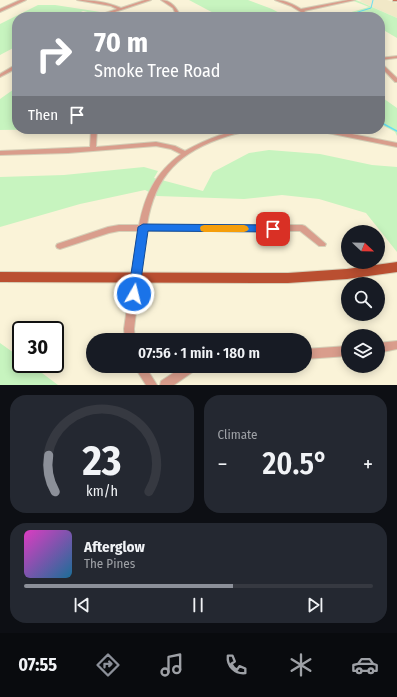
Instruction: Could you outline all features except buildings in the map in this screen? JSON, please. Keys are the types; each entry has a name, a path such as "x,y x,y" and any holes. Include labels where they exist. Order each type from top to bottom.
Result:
{"main road":[{"path":"0,277 288,278 347,274 397,267"}],"street":[{"path":"0,12 24,0"},
{"path":"79,0 104,3 120,9"},
{"path":"111,12 149,0"},
{"path":"163,0 174,7 176,12"},
{"path":"277,0 304,12"},
{"path":"301,10 353,0"},
{"path":"385,58 397,57"},
{"path":"385,68 397,81"},
{"path":"0,76 12,69"},
{"path":"93,149 94,134"},
{"path":"129,333 143,227 149,200 157,182 172,164 186,154 211,140 230,134"},
{"path":"343,134 397,145"},
{"path":"0,153 93,149 156,144 173,147 186,154"},
{"path":"60,246 108,230 143,227 302,228 322,244"},
{"path":"385,347 397,345"},
{"path":"312,354 341,351"},
{"path":"143,373 152,385"},
{"path":"166,385 183,373"}],"shaded area":[{"path":"387,0 397,3 397,18 385,12 359,1"}],"green space":[{"path":"189,0 248,0 278,12 212,12"},
{"path":"351,0 356,0 383,12 352,12 369,7"},
{"path":"38,5 55,5 100,12 83,11 24,12"},
{"path":"385,13 397,18 397,38 385,31"},
{"path":"12,18 12,49 0,55 0,24"},
{"path":"12,91 12,130 0,130 0,99"},
{"path":"385,100 397,108 397,136 395,132 385,127"},
{"path":"269,150 320,154 372,165 397,167 397,252 385,237 385,225 376,225 366,213 319,199 282,195 244,199 157,196 145,190 80,204 0,227 0,177 64,175 144,167 158,171 154,178 203,191 213,172 249,153"},
{"path":"0,343 12,352 12,373 42,373 58,385 0,385"}],"waterway":[{"path":"358,12 371,8 373,0"},
{"path":"385,125 397,131"}],"slow traffic":[{"path":"204,228 244,229"}],"route":[{"path":"134,294 143,227 273,229"}]}
